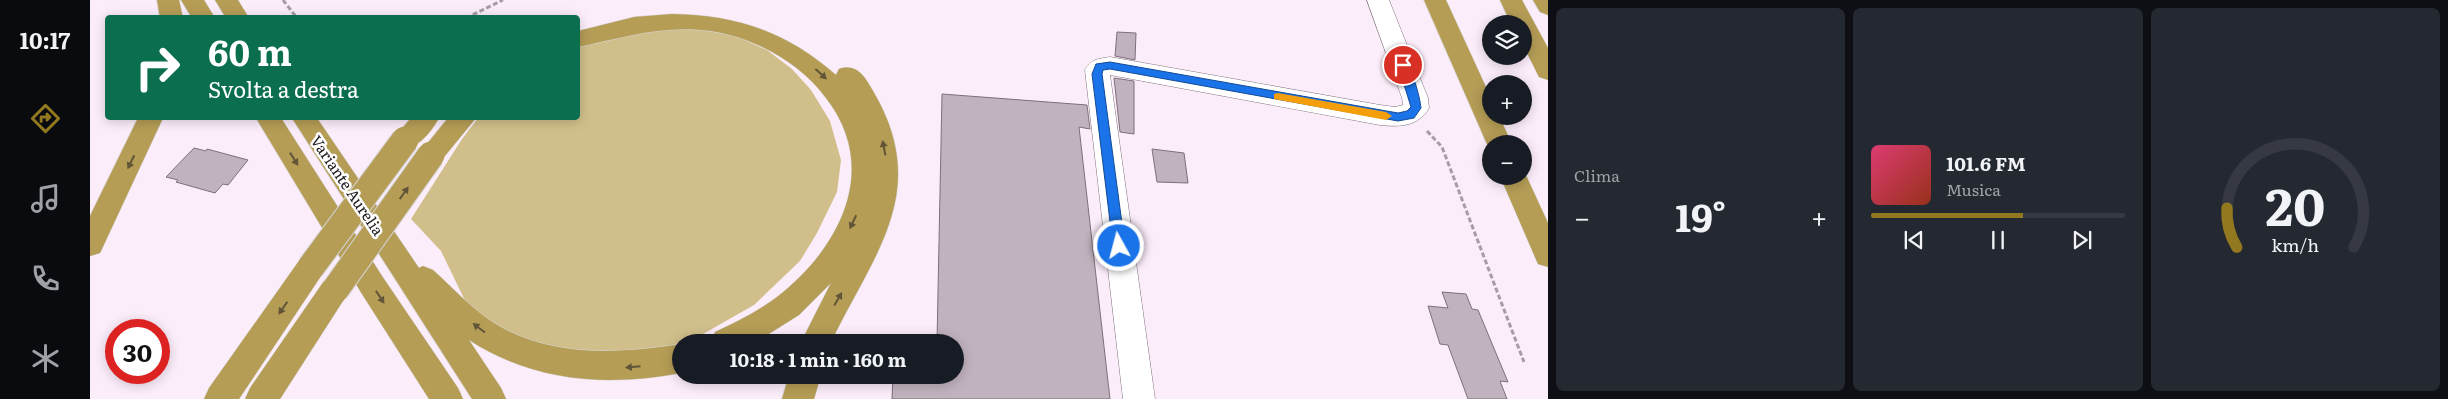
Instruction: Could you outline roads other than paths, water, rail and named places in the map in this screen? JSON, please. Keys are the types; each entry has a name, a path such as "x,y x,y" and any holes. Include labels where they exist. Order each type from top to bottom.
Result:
{"highway":[{"path":"168,0 171,15"},
{"path":"192,0 202,15"},
{"path":"226,0 236,15"},
{"path":"1435,0 1494,135"},
{"path":"1510,0 1518,15"},
{"path":"1544,0 1548,7"},
{"path":"580,24 625,13 662,9 732,12 785,30 815,47 850,77 867,102 878,125 887,167 886,190 882,210 873,232 820,334"},
{"path":"580,39 604,31 641,24 680,22 731,27 781,46 804,60 844,98 851,113 863,152 865,184 855,218 842,244 820,277 800,296 769,320 742,334"},
{"path":"1532,41 1548,71"},
{"path":"90,244 149,120"},
{"path":"269,120 372,285 447,399"},
{"name":"Variante Aurelia","path":"305,120 393,251"},
{"path":"220,399 311,268 405,140 424,120"},
{"path":"260,399 431,154 461,120"},
{"path":"1517,185 1548,255"},
{"path":"393,251 478,328 489,336 524,352 572,365 614,368 672,360"},
{"path":"393,251 490,399"},
{"path":"798,399 802,384"}],"street":[{"path":"1139,399 1097,74 1100,67 1110,66 1380,115 1398,117 1411,115 1416,108 1415,98 1378,0"}]}
